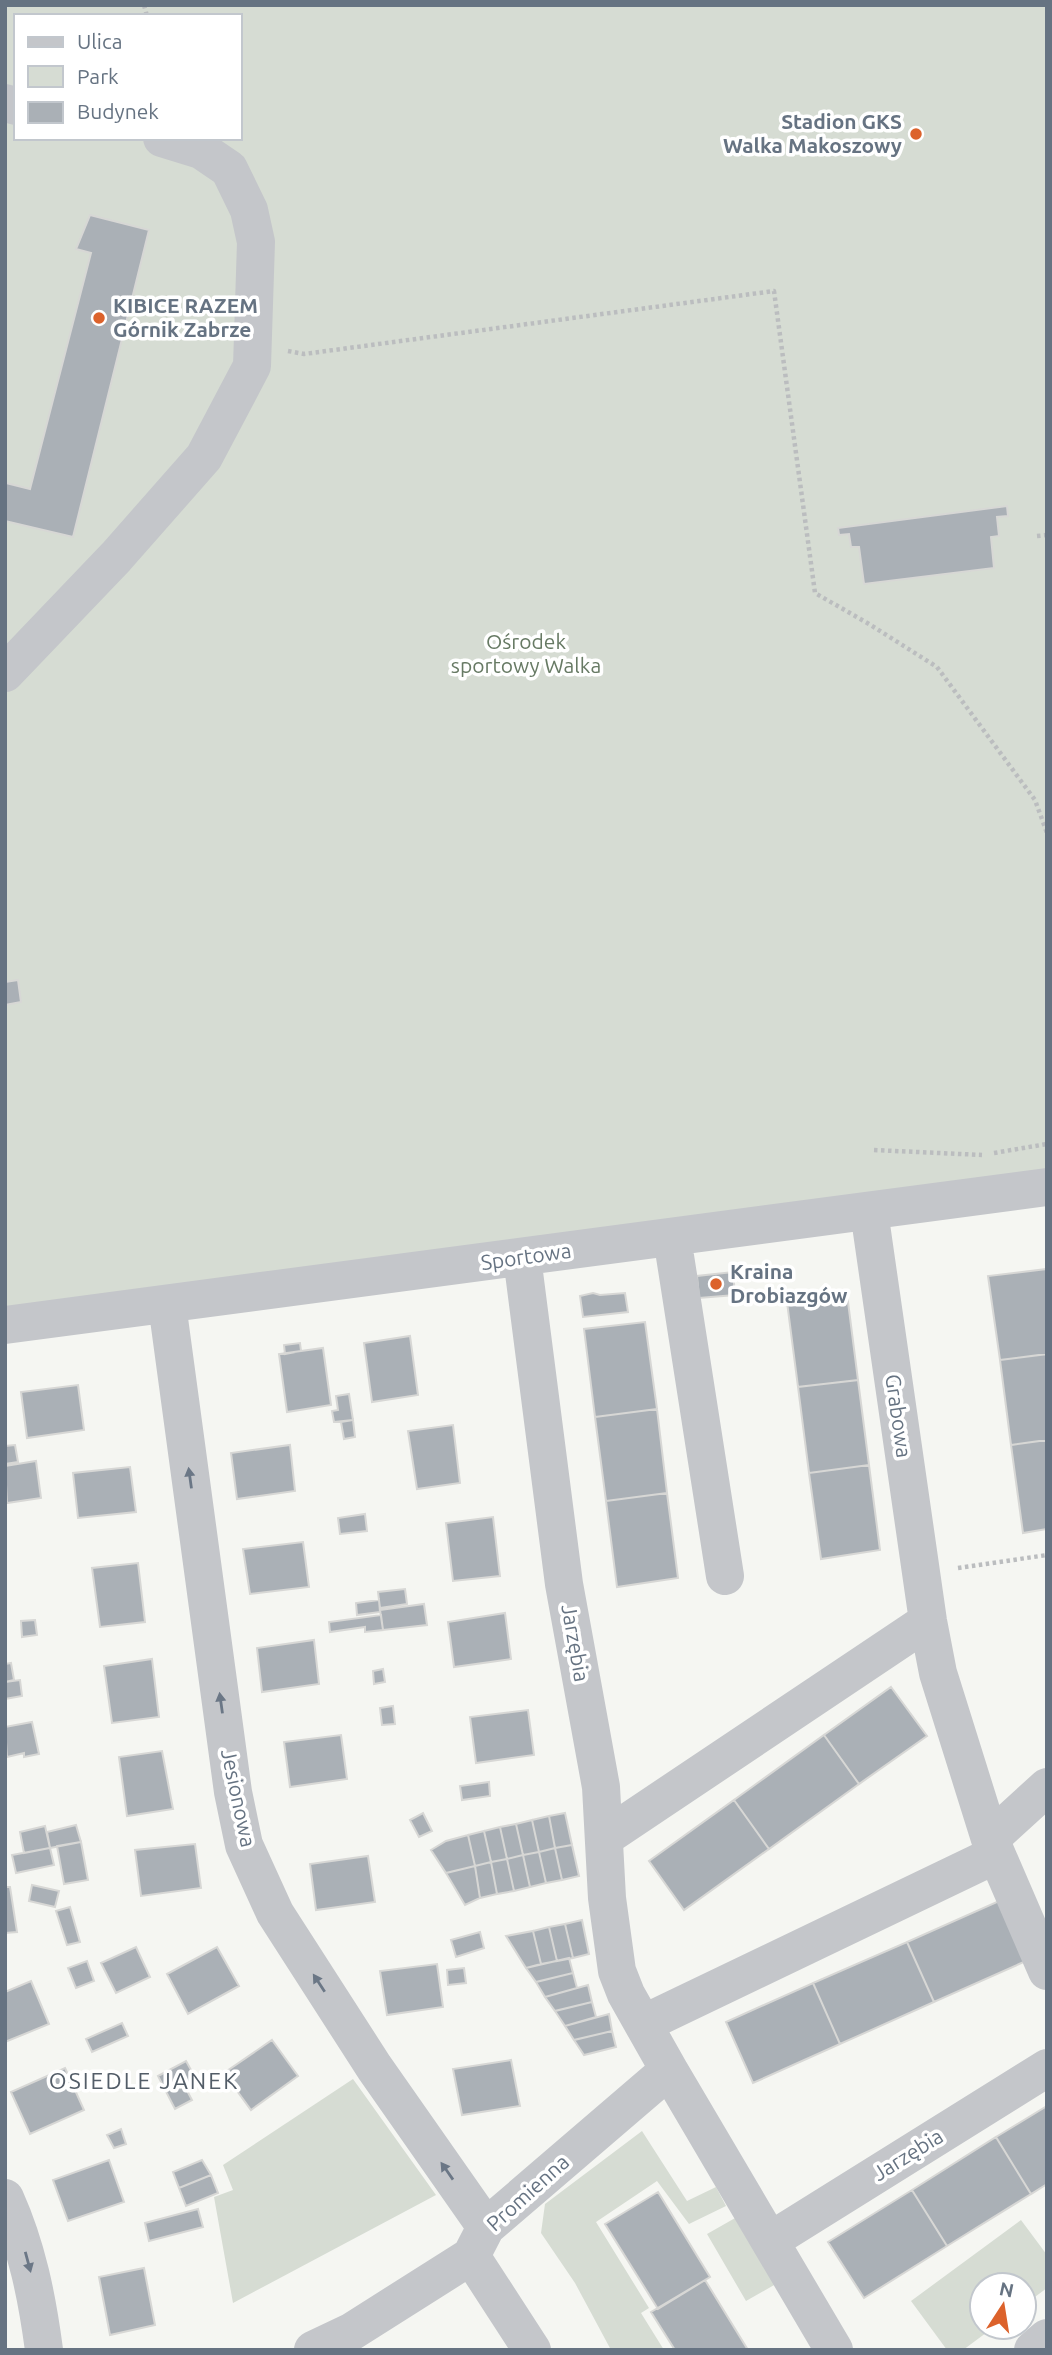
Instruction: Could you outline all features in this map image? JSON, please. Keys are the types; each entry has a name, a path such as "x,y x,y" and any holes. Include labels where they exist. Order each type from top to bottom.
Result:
{"street":[{"path":"5,673 116,557 204,457 252,366 256,242 249,210 229,169 201,150 168,140"},
{"name":"Sportowa","path":"5,1325 1047,1187"},
{"name":"Grabowa","path":"869,1211 920,1574 938,1673 993,1847"},
{"path":"672,1237 725,1576"},
{"name":"Jarzębia","path":"522,1257 566,1596 601,1787 608,1908 617,1971 626,1994 669,2070 834,2350"},
{"name":"Jesionowa","path":"167,1304 233,1792 244,1844 275,1913 374,2067 479,2242 533,2350"},
{"path":"604,1838 928,1621"},
{"path":"643,2024 993,1847 1047,1787"},
{"path":"993,1847 1047,1971"},
{"name":"Jarzębia","path":"769,2241 1047,2068"},
{"name":"Promienna","path":"313,2350 351,2332 479,2242 669,2070"},
{"path":"5,2198 17,2225 33,2278 44,2350"},
{"path":"1033,2350 1047,2338"}],"path":[{"path":"252,345 304,354 774,291 815,593 937,667 1035,800 1047,833"},
{"path":"1037,536 1047,535"},
{"path":"874,1150 978,1155 1047,1144"},
{"path":"920,1574 1047,1555"}],"green space":[{"name":"Ośrodek sportowy Walka","path":"5,5 1047,5 1047,1170 5,1307"},
{"path":"353,2079 436,2195 233,2303 214,2197 233,2190 223,2165"},
{"path":"642,2131 687,2201 716,2187 726,2206 689,2224 657,2181 596,2222 649,2308 641,2313 664,2350 611,2350 575,2283 541,2233 545,2204"},
{"path":"744,2213 783,2280 746,2301 707,2234"},
{"path":"1021,2220 1047,2255 1047,2288 1038,2295 1038,2271 968,2271 968,2341 975,2341 963,2350 947,2350 911,2301"}],"building":[{"path":"90,215 149,230 73,537 5,521 5,487 6,483 30,489 91,253 76,249"},
{"path":"1007,506 1008,516 997,517 999,536 991,537 994,568 864,584 859,547 851,547 849,534 839,535 838,528"},
{"path":"18,980 21,1002 5,1005 5,982"},
{"path":"1047,1269 1047,1354 1000,1360 988,1276"},
{"name":"Kraina Drobiazgów","path":"733,1272 735,1295 699,1298 697,1276"},
{"path":"593,1293 625,1293 628,1312 583,1317 580,1296"},
{"path":"847,1294 858,1380 798,1387 787,1302"},
{"path":"645,1322 657,1409 595,1417 584,1329"},
{"path":"410,1336 418,1395 372,1402 364,1343"},
{"path":"300,1343 301,1351 285,1354 284,1345"},
{"path":"323,1348 331,1405 287,1412 279,1354"},
{"path":"1047,1354 1047,1440 1011,1445 1000,1360"},
{"path":"858,1380 869,1465 809,1473 798,1387"},
{"path":"78,1385 84,1430 27,1438 21,1392"},
{"path":"349,1394 353,1420 334,1422 332,1411 338,1410 336,1396"},
{"path":"657,1409 667,1493 606,1501 595,1417"},
{"path":"353,1420 355,1437 344,1439 341,1422"},
{"path":"453,1425 460,1483 417,1489 408,1431"},
{"path":"1047,1440 1047,1529 1023,1533 1011,1445"},
{"path":"15,1445 18,1462 5,1464 5,1446"},
{"path":"290,1445 295,1491 237,1499 231,1453"},
{"path":"36,1461 41,1498 7,1503 5,1466"},
{"path":"869,1465 880,1550 821,1559 809,1473"},
{"path":"130,1467 136,1512 78,1518 73,1473"},
{"path":"667,1493 678,1578 617,1587 606,1501"},
{"path":"365,1514 367,1531 340,1534 338,1518"},
{"path":"493,1517 500,1576 453,1581 446,1523"},
{"path":"303,1542 309,1587 250,1594 243,1549"},
{"path":"138,1563 145,1622 100,1627 92,1568"},
{"path":"405,1589 407,1604 380,1608 378,1592"},
{"path":"379,1600 380,1612 357,1615 356,1603"},
{"path":"424,1604 427,1625 383,1630 380,1610"},
{"path":"505,1613 511,1659 454,1667 448,1622"},
{"path":"381,1615 383,1630 365,1632 365,1627 330,1632 329,1622"},
{"path":"35,1620 37,1635 22,1637 21,1621"},
{"path":"314,1640 319,1684 262,1692 257,1648"},
{"path":"152,1659 159,1717 112,1723 104,1666"},
{"path":"11,1663 14,1680 5,1682 5,1664"},
{"path":"383,1669 385,1682 374,1684 373,1671"},
{"path":"20,1680 22,1696 5,1699 5,1682"},
{"path":"891,1687 927,1736 859,1784 824,1735"},
{"path":"393,1706 395,1724 382,1725 380,1708"},
{"path":"528,1710 534,1755 476,1763 470,1717"},
{"path":"32,1722 39,1754 24,1757 24,1753 7,1757 5,1727"},
{"path":"341,1735 347,1779 290,1787 284,1742"},
{"path":"824,1735 859,1784 769,1849 734,1800"},
{"path":"162,1751 173,1809 127,1816 119,1757"},
{"path":"489,1782 490,1796 462,1800 460,1786"},
{"path":"734,1800 769,1849 684,1910 649,1861"},
{"path":"423,1813 432,1831 419,1837 410,1820"},
{"path":"565,1813 572,1845 555,1848 549,1816"},
{"path":"549,1816 555,1848 539,1852 532,1820"},
{"path":"532,1820 539,1852 523,1855 516,1824"},
{"path":"516,1824 523,1855 507,1859 500,1827"},
{"path":"76,1825 81,1842 50,1848 47,1832"},
{"path":"45,1826 50,1848 24,1853 20,1832"},
{"path":"500,1827 507,1859 491,1862 484,1831"},
{"path":"484,1831 491,1862 475,1866 468,1835"},
{"path":"468,1835 475,1866 446,1873 431,1850 446,1841"},
{"path":"81,1842 88,1880 64,1884 57,1846"},
{"path":"195,1844 201,1888 141,1896 135,1850"},
{"path":"572,1845 579,1876 562,1880 555,1848"},
{"path":"50,1848 54,1865 16,1873 12,1855"},
{"path":"555,1848 562,1880 546,1883 539,1852"},
{"path":"539,1852 546,1883 530,1887 523,1855"},
{"path":"523,1855 530,1887 514,1891 507,1859"},
{"path":"368,1856 375,1902 316,1910 310,1864"},
{"path":"507,1859 514,1891 497,1894 491,1862"},
{"path":"491,1862 497,1894 480,1898 475,1866"},
{"path":"475,1866 480,1898 465,1905 446,1873"},
{"path":"32,1885 59,1891 55,1907 29,1901"},
{"path":"5,1887 10,1887 17,1932 5,1933"},
{"path":"999,1901 1026,1961 934,2002 907,1942"},
{"path":"70,1907 80,1942 67,1945 56,1911"},
{"path":"582,1920 589,1954 573,1958 565,1924"},
{"path":"565,1924 573,1958 557,1961 549,1927"},
{"path":"549,1927 557,1961 541,1964 533,1931"},
{"path":"533,1931 541,1964 526,1968 506,1936"},
{"path":"480,1932 484,1948 456,1957 451,1940"},
{"path":"907,1942 934,2002 840,2044 813,1983"},
{"path":"136,1947 150,1977 116,1993 101,1963"},
{"path":"217,1947 239,1986 188,2014 167,1974"},
{"path":"569,1958 573,1973 536,1982 526,1968"},
{"path":"87,1961 94,1981 76,1988 68,1968"},
{"path":"437,1964 443,2007 387,2015 380,1971"},
{"path":"464,1968 466,1983 448,1985 447,1970"},
{"path":"573,1973 577,1988 545,1997 536,1982"},
{"path":"31,1981 49,2024 5,2042 5,1992"},
{"path":"813,1983 840,2044 753,2083 726,2022"},
{"path":"588,1985 592,2002 555,2011 545,1997"},
{"path":"592,2002 596,2017 565,2026 555,2011"},
{"path":"609,2014 612,2031 574,2040 565,2026"},
{"path":"122,2023 128,2036 92,2052 86,2039"},
{"path":"612,2031 616,2047 584,2055 574,2040"},
{"path":"272,2040 298,2076 251,2110 224,2073"},
{"path":"511,2060 520,2106 462,2115 453,2069"},
{"path":"186,2061 196,2079 184,2085 192,2100 175,2109 158,2076"},
{"path":"65,2068 84,2110 30,2134 11,2092"},
{"path":"1047,2106 1047,2184 1031,2194 996,2137"},
{"path":"121,2129 126,2144 114,2148 107,2135"},
{"path":"996,2137 1031,2194 947,2246 912,2190"},
{"path":"109,2160 124,2202 68,2221 53,2180"},
{"path":"202,2160 211,2175 179,2188 173,2172"},
{"path":"211,2175 218,2193 186,2206 179,2188"},
{"path":"912,2190 947,2246 864,2298 828,2242"},
{"path":"658,2192 710,2277 658,2309 605,2224"},
{"path":"198,2209 203,2227 149,2241 145,2223"},
{"path":"144,2268 155,2325 110,2335 99,2277"},
{"path":"705,2280 748,2350 675,2350 651,2312"}],"place":[{"name":"Stadion GKS Walka Makoszowy","path":"916,134"},
{"name":"KIBICE RAZEM Górnik Zabrze","path":"99,318"},
{"name":"Kraina Drobiazgów","path":"716,1284"}],"district":[{"name":"OSIEDLE JANEK","path":"144,2081"}]}
